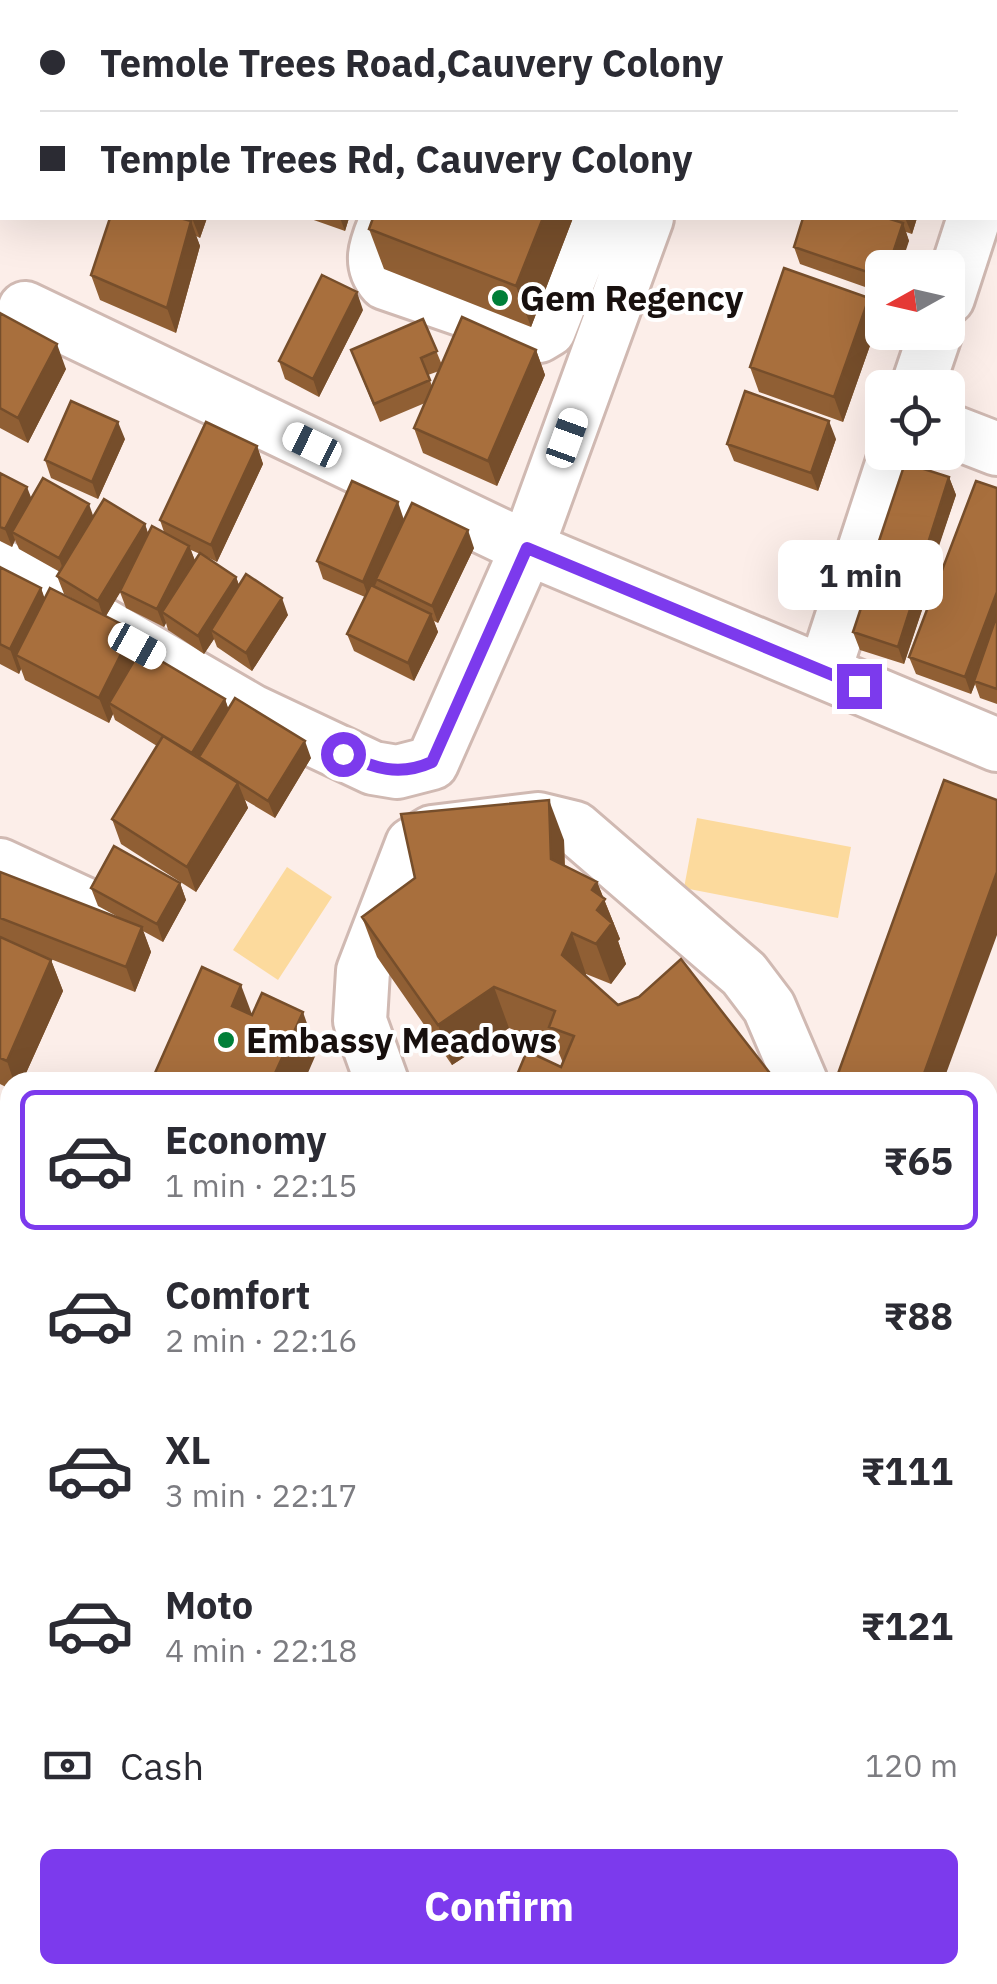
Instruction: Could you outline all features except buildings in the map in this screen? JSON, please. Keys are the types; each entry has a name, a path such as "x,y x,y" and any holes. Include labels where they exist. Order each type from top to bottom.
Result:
{"street":[{"path":"386,220 374,254 386,283 538,336 549,330 592,220"},
{"path":"0,564 252,711 373,768 416,770 432,762 442,750 527,548 646,220"},
{"path":"964,250 973,220"},
{"path":"26,308 527,548 997,744"},
{"path":"965,436 997,448"},
{"path":"824,672 890,470"},
{"path":"378,1072 360,1020 363,971 412,844 432,832 538,819 575,828 744,974 769,1007 797,1072"},
{"path":"0,865 91,907"}],"shaded area":[{"path":"697,818 851,847 838,918 684,888"},
{"path":"287,867 332,897 278,980 233,950"}],"place":[{"name":"Gem Regency","path":"500,298"},
{"name":"Embassy Meadows","path":"226,1040"}],"route":[{"path":"343,754 373,768 397,772 416,770 432,762 442,750 527,548 859,686"}]}
